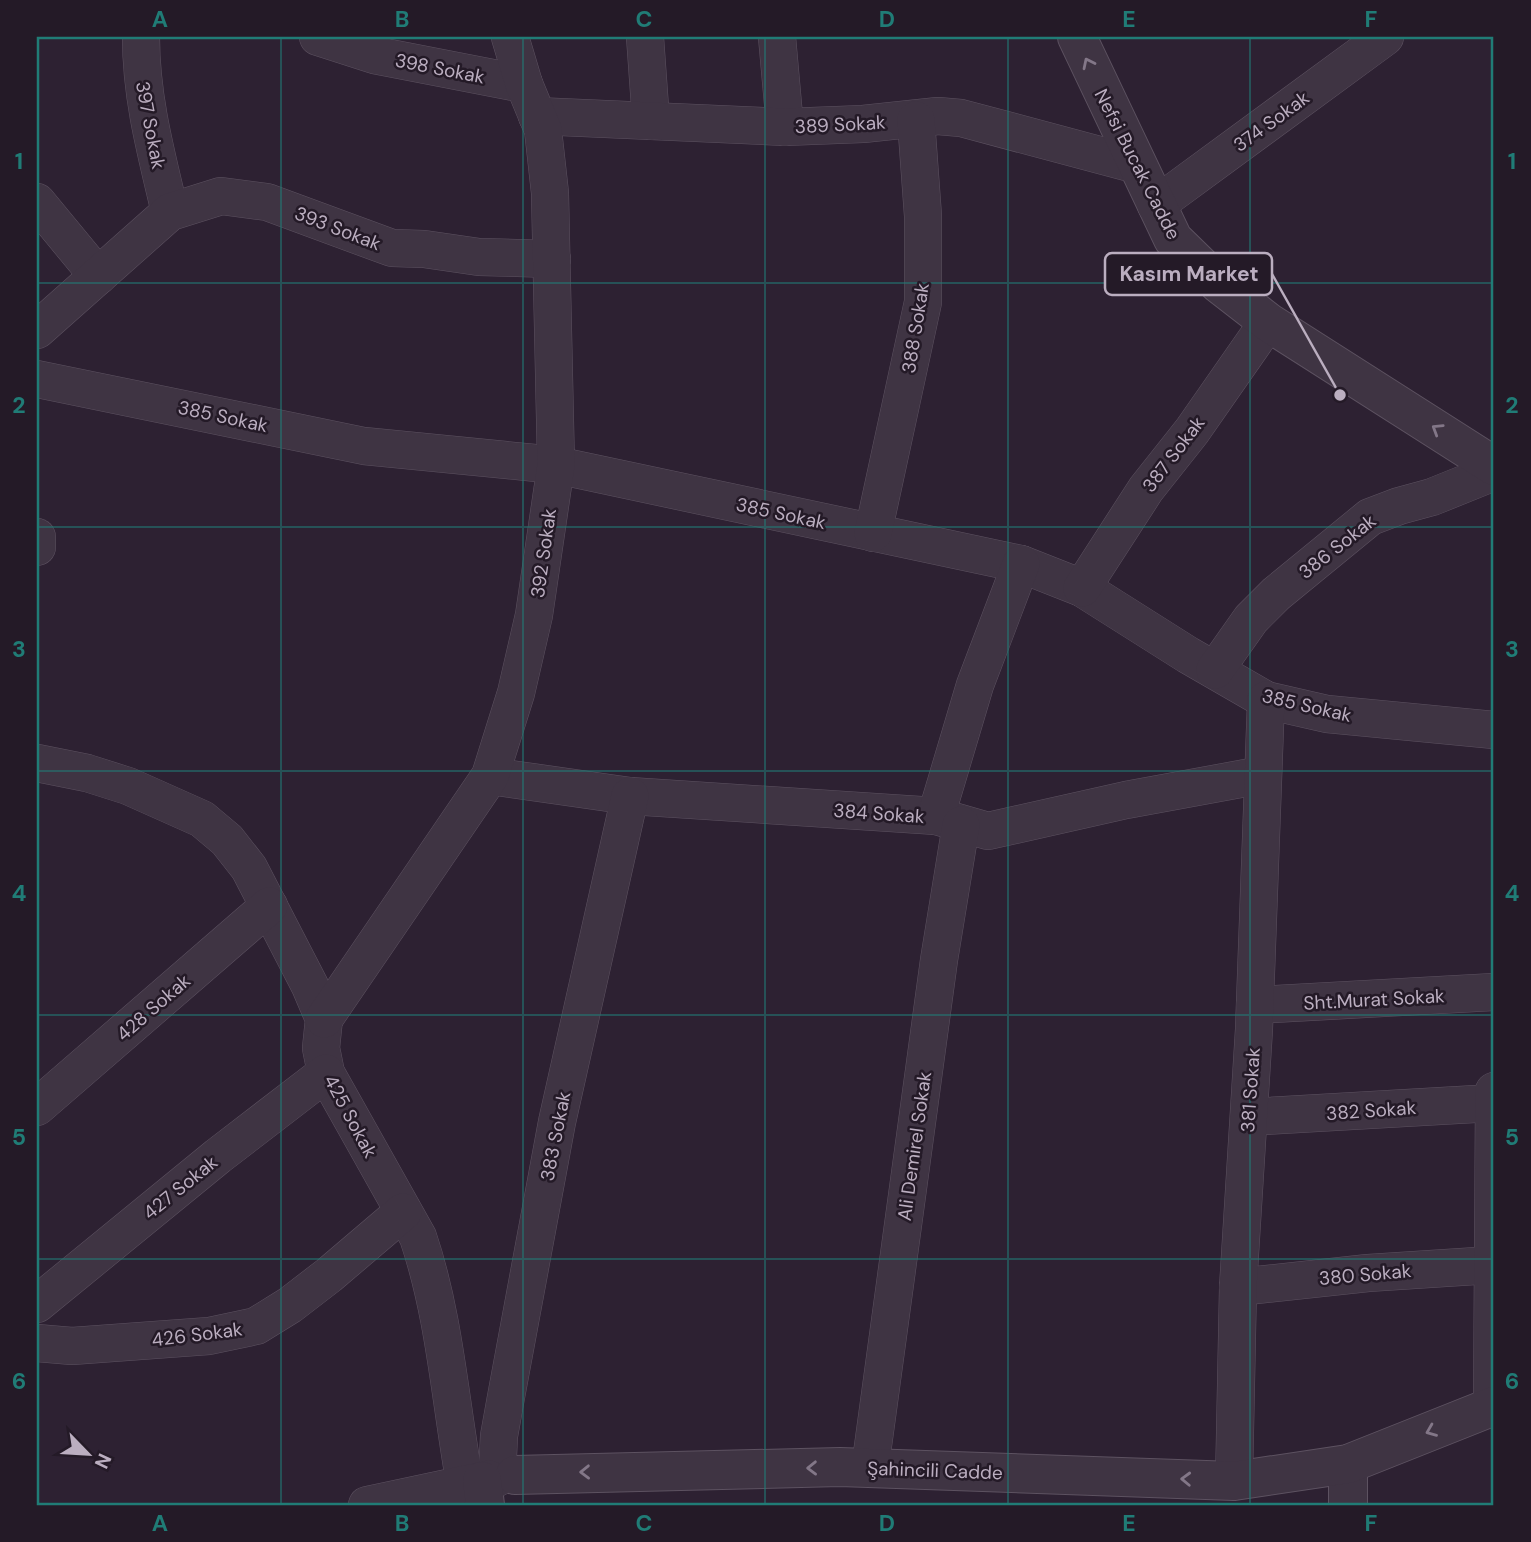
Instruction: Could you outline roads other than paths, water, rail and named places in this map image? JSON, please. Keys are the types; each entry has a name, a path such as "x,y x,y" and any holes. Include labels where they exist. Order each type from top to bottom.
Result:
{"street":[{"name":"397 Sokak","path":"141,37 141,74 145,101 170,212"},
{"name":"398 Sokak","path":"318,37 530,100"},
{"name":"392 Sokak","path":"324,1019 490,776 516,693 534,615 556,465 550,193 543,130 530,100 510,37"},
{"path":"645,37 651,121"},
{"path":"777,37 785,127"},
{"name":"Nefsi Bucak Cadde","path":"1077,37 1173,239 1219,284 1268,322 1494,466"},
{"name":"374 Sokak","path":"1156,205 1385,37"},
{"name":"389 Sokak","path":"530,100 651,121 785,127 916,120 938,116 961,118 1138,165"},
{"name":"388 Sokak","path":"873,533 923,302 923,216 916,120"},
{"name":"393 Sokak","path":"170,212 204,200 230,198 276,205 392,248 479,257 552,259"},
{"path":"37,202 98,276"},
{"path":"37,330 170,212"},
{"name":"387 Sokak","path":"1082,588 1146,489 1192,431 1268,322"},
{"name":"385 Sokak","path":"37,379 364,446 556,465 1021,564 1082,588 1266,700 1328,714 1494,730"},
{"name":"386 Sokak","path":"1215,670 1251,619 1276,594 1370,517 1432,497 1494,472"},
{"path":"949,821 975,685 1021,564"},
{"name":"381 Sokak","path":"1234,1481 1238,1287 1255,1005 1266,700"},
{"name":"425 Sokak","path":"37,763 128,786 202,819 227,840 249,868 296,955 324,1019 321,1048 326,1073 418,1237 443,1334 454,1421 489,1484"},
{"name":"384 Sokak","path":"490,776 629,796 949,821 988,831 1126,800 1262,775"},
{"name":"383 Sokak","path":"489,1484 557,1122 629,796"},
{"name":"Ali Demirel Sokak","path":"870,1468 939,960 949,821"},
{"name":"428 Sokak","path":"37,1107 269,906"},
{"name":"Sht.Murat Sokak","path":"1255,1005 1494,992"},
{"name":"427 Sokak","path":"37,1304 218,1156 326,1073"},
{"path":"1493,1406 1494,1097"},
{"name":"382 Sokak","path":"1249,1117 1494,1097"},
{"name":"426 Sokak","path":"37,1343 72,1346 209,1336 256,1326 290,1305 329,1275 403,1212"},
{"name":"380 Sokak","path":"1238,1287 1368,1273 1492,1265"},
{"name":"Şahincili Cadde","path":"367,1505 430,1499 489,1484 870,1468 1234,1481 1348,1464 1493,1406"},
{"path":"1348,1464 1349,1505"}],"place":[{"name":"Kasım Market","path":"1340,395"}]}
